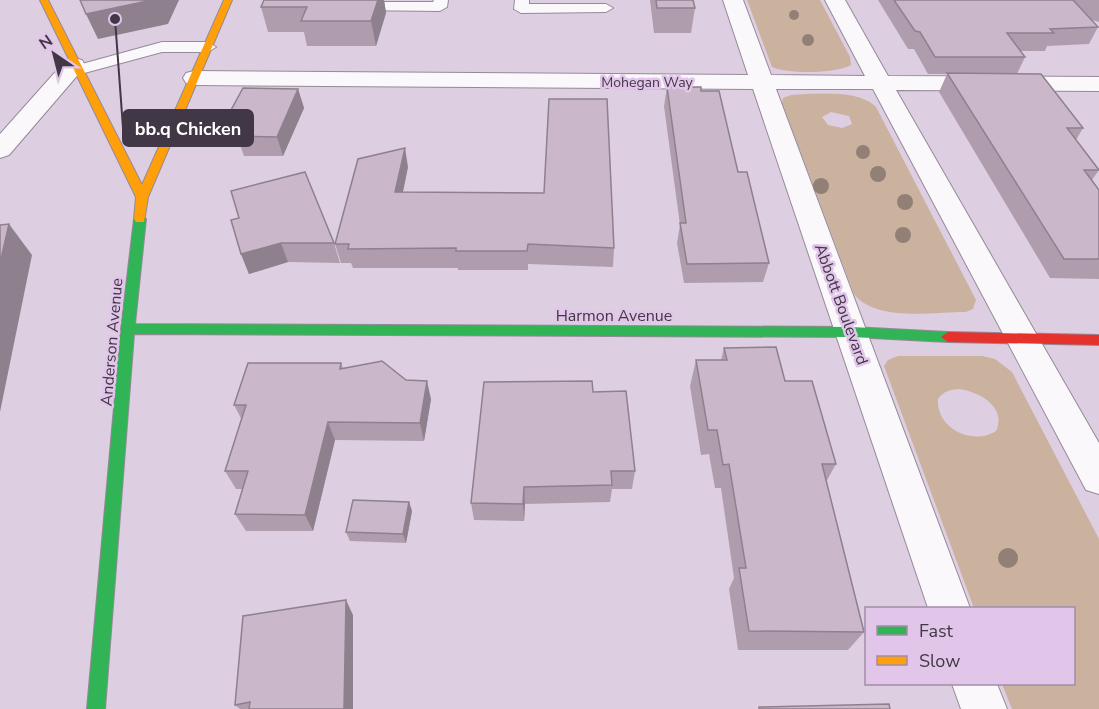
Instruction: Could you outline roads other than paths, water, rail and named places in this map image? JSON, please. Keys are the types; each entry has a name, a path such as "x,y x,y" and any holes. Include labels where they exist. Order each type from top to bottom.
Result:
{"main road":[{"path":"44,0 75,68 142,197"},
{"name":"Anderson Avenue","path":"96,709 128,330 142,197 228,0"},
{"name":"Harmon Avenue","path":"128,330 852,332 1022,340 1099,340"}],"street":[{"name":"Abbott Boulevard","path":"734,0 761,82 948,607"},
{"path":"835,0 1099,478"},
{"path":"0,150 75,68"},
{"name":"Mohegan Way","path":"194,78 1099,84"},
{"path":"975,685 984,709"}],"lane":[{"path":"342,6 440,7 441,0"},
{"path":"522,0 521,9 606,8"},
{"path":"75,68 162,47 208,47"}],"place":[{"name":"bb.q Chicken","path":"115,19"}]}
